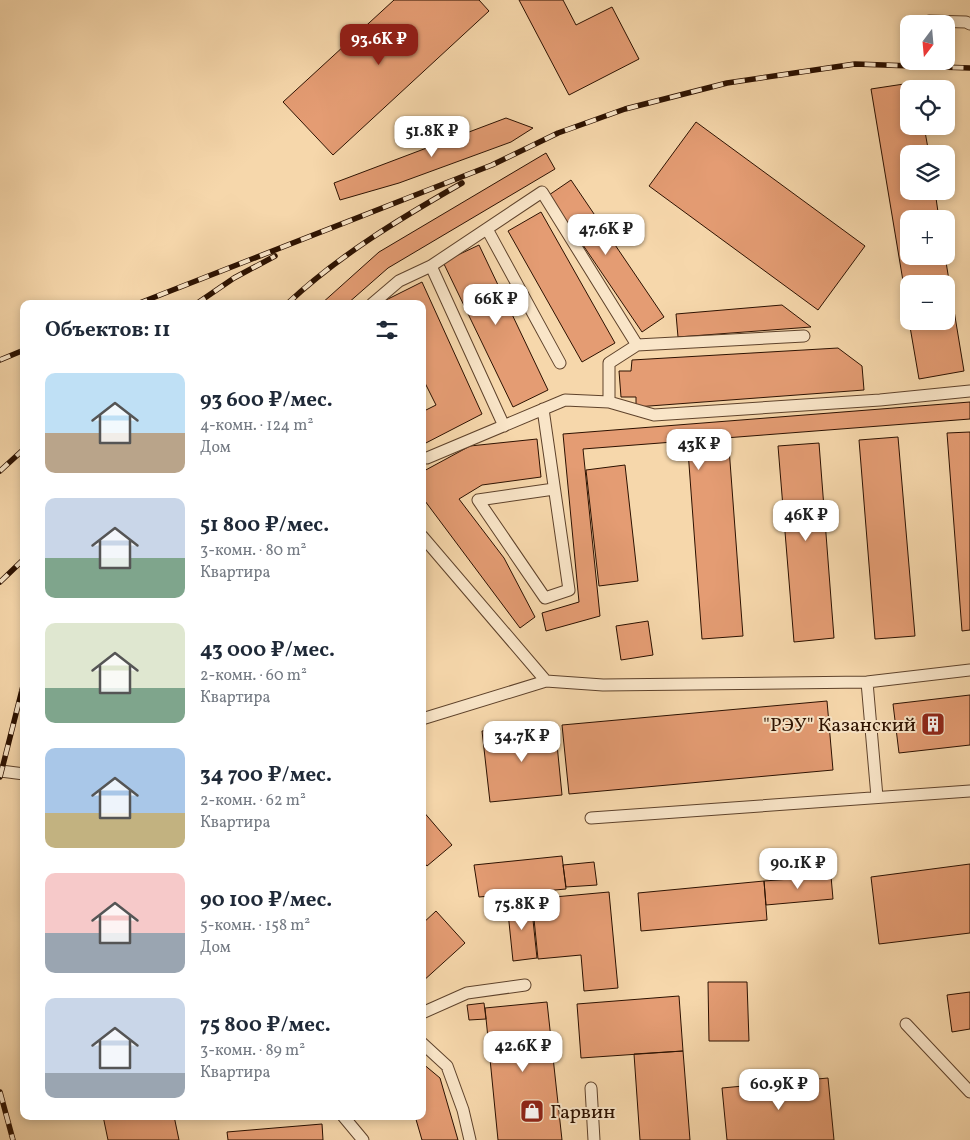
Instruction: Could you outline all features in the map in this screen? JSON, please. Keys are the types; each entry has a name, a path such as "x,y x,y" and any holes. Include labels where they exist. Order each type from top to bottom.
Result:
{"lane":[{"path":"955,22 970,24"},
{"path":"377,300 399,281 431,266 542,192 637,345"},
{"path":"487,229 560,363"},
{"path":"431,266 504,426"},
{"path":"609,402 609,362 637,345 804,336"},
{"path":"427,458 564,400 609,402 654,415 880,400 970,391"},
{"path":"543,409 554,488 568,590 544,598 478,500 554,488"},
{"path":"426,541 546,681"},
{"path":"426,718 546,681 603,685 867,682 970,670"},
{"path":"867,682 877,796"},
{"path":"0,772 20,773"},
{"path":"592,818 877,796 970,791"},
{"path":"426,1011 467,993 525,985"},
{"path":"906,1024 970,1092"},
{"path":"426,1046 447,1066 463,1110 470,1140"},
{"path":"591,1088 594,1140"},
{"path":"346,1120 363,1140"}],"building":[{"path":"394,0 479,0 489,11 333,155 283,102"},
{"path":"519,0 563,0 576,25 612,7 639,59 569,95"},
{"path":"900,85 900,135 926,135 927,145 900,145 900,200 936,200 938,210 900,210 900,263 871,89"},
{"path":"506,118 533,128 511,142 399,183 340,200 334,183"},
{"path":"696,122 865,246 818,310 649,186"},
{"path":"546,153 555,169 388,268 352,300 325,300 379,252"},
{"path":"571,180 664,317 642,332 549,195"},
{"path":"541,212 615,343 582,362 508,231"},
{"path":"479,245 548,390 513,407 443,262"},
{"path":"900,265 946,265 948,275 902,275"},
{"path":"422,282 482,414 426,443 426,410 436,405 426,385 426,300 386,300"},
{"path":"782,305 811,327 678,337 676,314"},
{"path":"955,317 964,371 919,379 911,330 955,330"},
{"path":"838,348 862,366 864,390 636,407 636,397 621,397 619,371 631,371 632,360"},
{"path":"970,402 970,419 583,449 600,616 546,631 542,613 579,602 563,434"},
{"path":"970,432 970,630 962,631 947,433"},
{"path":"898,437 915,636 875,639 859,440"},
{"path":"537,439 541,477 482,485 459,499 504,558 535,617 520,628 426,502 426,470 470,446"},
{"path":"819,443 834,638 794,642 778,446"},
{"path":"729,448 743,636 702,639 688,451"},
{"path":"625,465 638,581 599,586 586,470"},
{"path":"648,621 653,655 621,660 616,626"},
{"name":"\"РЭУ\" Казанский","path":"970,695 970,745 899,753 893,704"},
{"path":"827,701 833,770 569,794 562,725"},
{"path":"555,724 562,795 490,802 482,731"},
{"path":"426,815 452,845 427,866 426,865"},
{"path":"562,856 566,889 479,897 474,865"},
{"path":"594,862 597,885 566,887 563,865"},
{"path":"970,864 970,933 879,944 871,877"},
{"path":"831,876 833,899 766,905 764,881"},
{"path":"764,881 767,920 641,931 638,893"},
{"path":"609,892 618,988 584,991 581,955 538,959 532,899"},
{"path":"531,901 537,958 513,961 507,903"},
{"path":"436,911 465,943 426,978 426,920"},
{"path":"708,982 747,982 749,1041 709,1041"},
{"path":"970,992 970,1029 952,1032 947,995"},
{"path":"679,996 683,1051 581,1058 577,1004"},
{"path":"547,1002 562,1140 498,1140 485,1008"},
{"path":"484,1003 486,1019 469,1020 467,1005"},
{"path":"683,1051 690,1140 640,1140 634,1054"},
{"path":"426,1066 440,1078 458,1140 422,1140 416,1120 426,1120"},
{"path":"828,1078 834,1140 727,1140 722,1088"},
{"path":"104,1120 175,1120 179,1140 108,1140"},
{"path":"322,1124 323,1140 228,1140 227,1132"}],"railway":[{"path":"147,300 492,165 558,133 625,109 727,83 855,64 970,68"},
{"path":"291,300 349,253 462,183"},
{"path":"202,300 234,278 275,256"},
{"path":"0,360 20,352"},
{"path":"0,471 20,453"},
{"path":"0,582 20,563"},
{"path":"0,777 20,698"},
{"path":"0,1092 13,1140"}],"place":[{"name":"\"РЭУ\" Казанский","path":"933,724"},
{"name":"Гарвин","path":"532,1111"}]}
